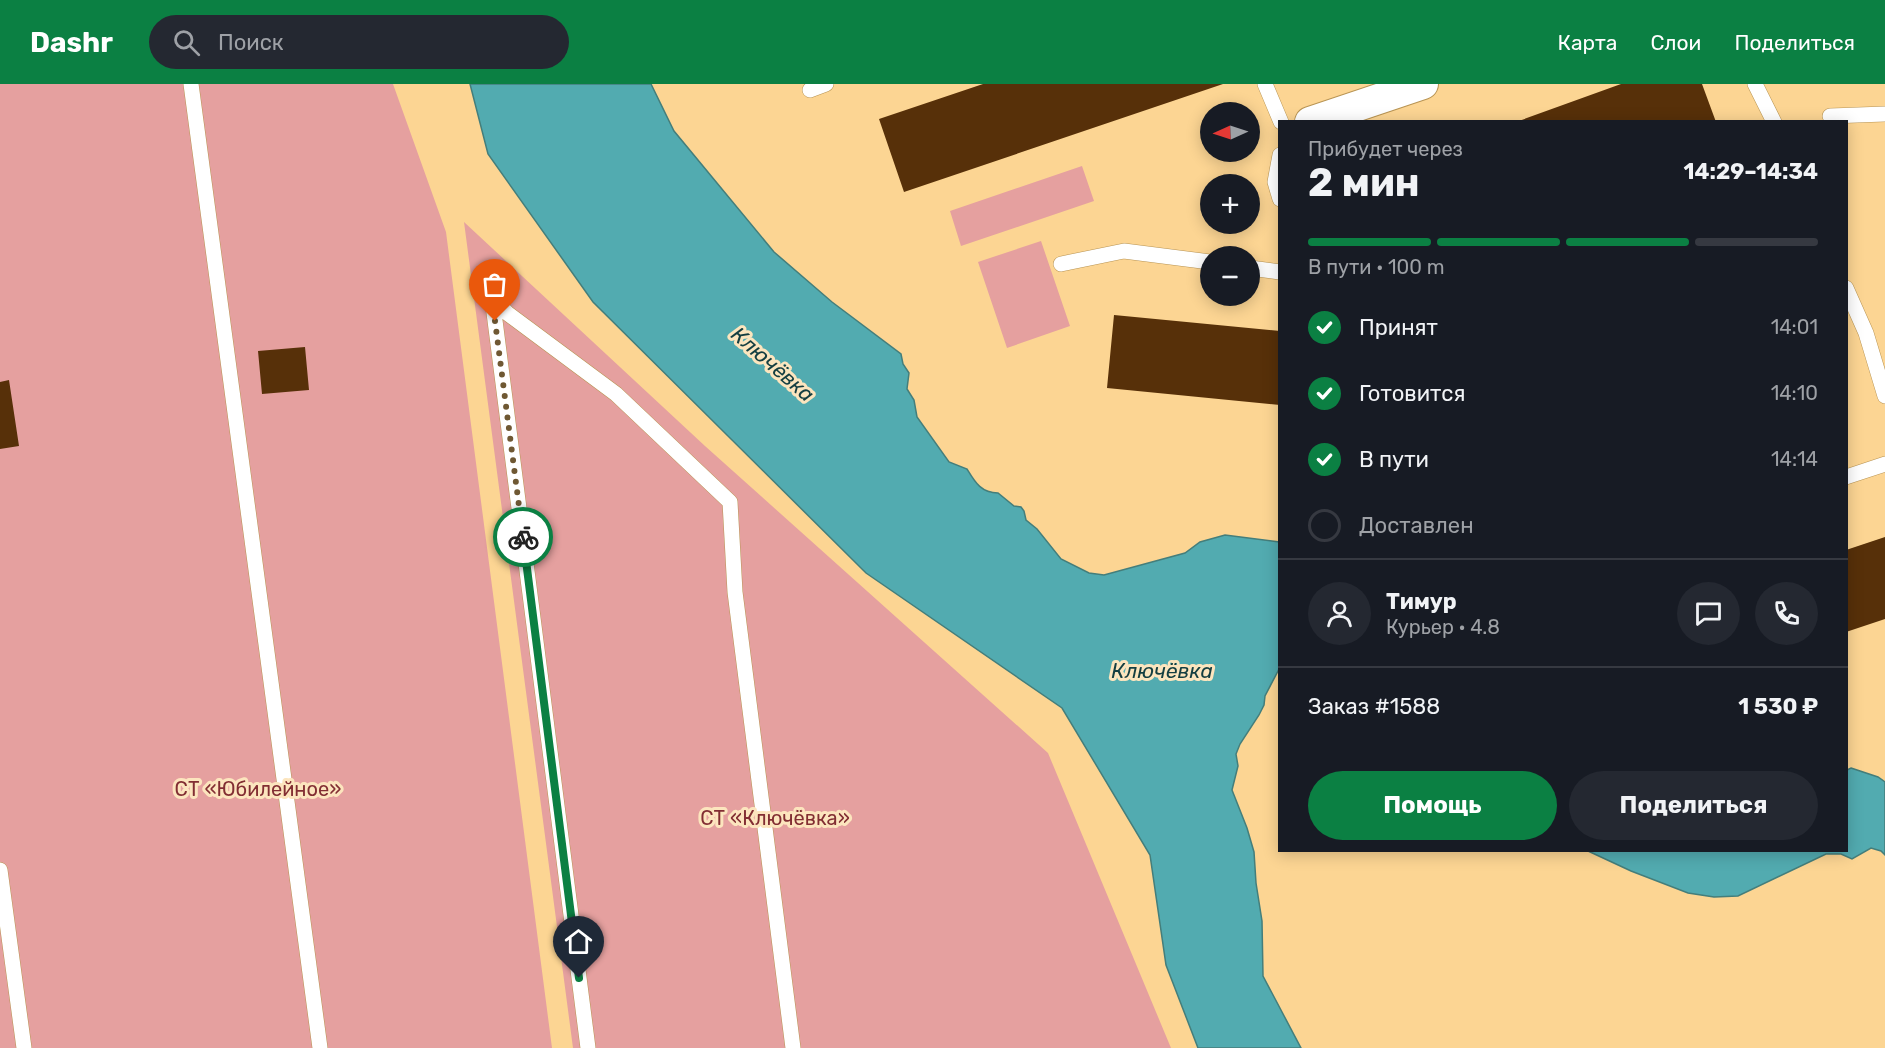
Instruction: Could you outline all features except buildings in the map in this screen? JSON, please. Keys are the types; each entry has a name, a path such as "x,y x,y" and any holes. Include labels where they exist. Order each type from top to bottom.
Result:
{"street":[{"path":"1316,120 1423,84"}],"lane":[{"path":"191,84 320,1048"},
{"path":"810,90 826,84"},
{"path":"1265,84 1280,120"},
{"path":"1755,84 1773,120"},
{"path":"1830,116 1885,114"},
{"path":"1278,166 1275,182 1278,192"},
{"path":"1061,264 1124,251 1200,261"},
{"path":"1260,269 1278,272"},
{"path":"1848,292 1866,333 1885,396"},
{"path":"588,1048 492,297 507,313 616,394 730,502 735,592 793,1048"},
{"path":"1848,476 1885,464"},
{"path":"0,870 24,1048"}],"green space":[{"name":"СТ «Юбилейное»","path":"0,84 393,84 446,232 552,1048 0,1048"},
{"path":"1082,166 1094,201 961,246 950,211"},
{"name":"СТ «Ключёвка»","path":"464,222 705,446 1048,753 1171,1048 573,1048"},
{"path":"1041,241 1070,326 1007,348 978,262"}],"water":[{"name":"Ключёвка","path":"470,84 651,84 674,131 774,252 832,302 901,354 903,364 909,373 907,389 914,400 917,417 949,462 967,469 983,489 998,493 1014,506 1021,507 1026,520 1037,529 1061,559 1089,573 1104,575 1185,553 1200,542 1225,535 1278,542 1278,671 1265,696 1259,715 1236,754 1238,766 1232,790 1254,852 1262,921 1263,976 1301,1048 1198,1048 1166,965 1150,855 1062,708 866,573 593,302 488,154"},
{"path":"1851,768 1878,777 1885,782 1885,855 1871,848 1852,859 1841,854 1826,854 1738,896 1714,897 1688,893 1590,852 1848,852 1848,770"}],"way so far":[{"path":"495,321 523,537"}],"route":[{"path":"523,537 579,978"}]}
